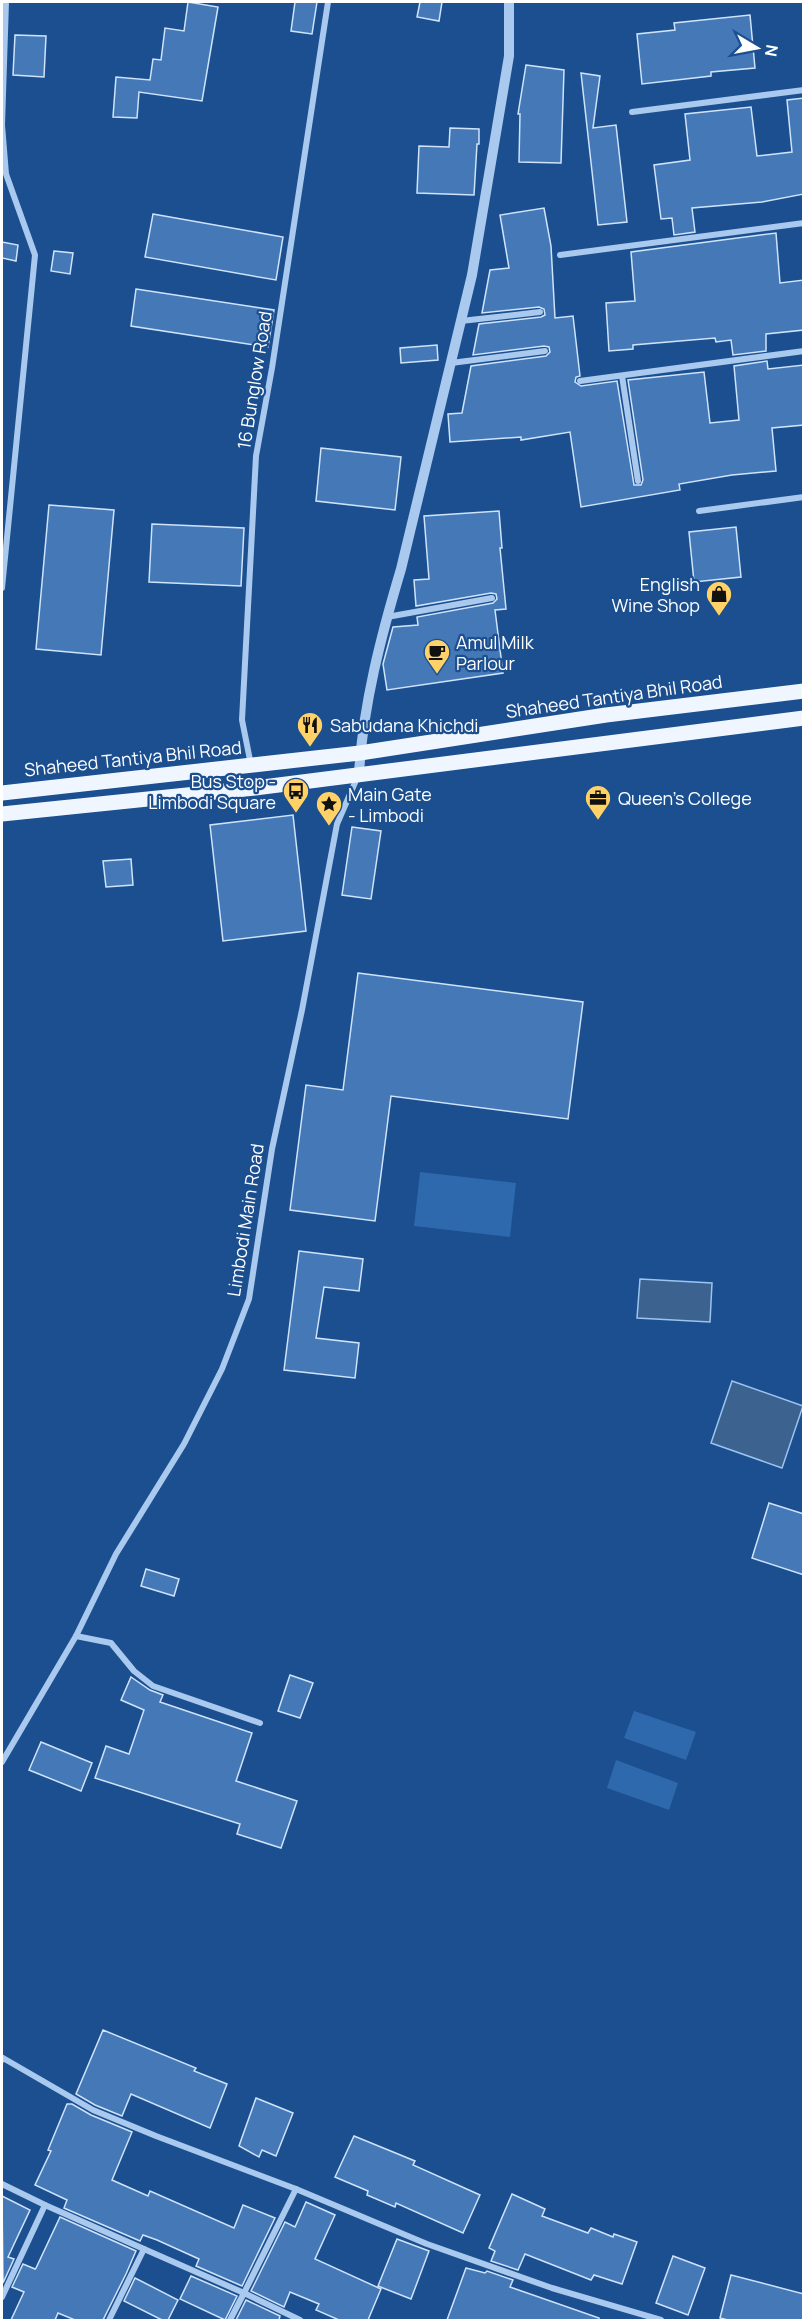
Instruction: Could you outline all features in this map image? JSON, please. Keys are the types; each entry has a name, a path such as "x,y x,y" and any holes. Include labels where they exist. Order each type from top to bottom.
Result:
{"main road":[{"name":"Shaheed Tantiya Bhil Road","path":"2,793 360,753 606,715 804,691"},
{"path":"2,814 255,788 804,718"}],"street":[{"path":"2,588 35,255 6,174 2,125 6,2"},
{"name":"16 Bunglow Road","path":"251,765 242,720 256,456 273,368 328,2"},
{"path":"358,774 365,711 472,275 509,56 509,2"},
{"path":"632,112 804,90"},
{"path":"560,255 804,223"},
{"path":"461,321 540,312"},
{"path":"451,363 545,351"},
{"path":"580,381 804,351"},
{"path":"622,376 638,481"},
{"path":"699,511 804,497"},
{"path":"387,617 492,598"},
{"name":"Limbodi Main Road","path":"2,1762 76,1636 116,1554 184,1444 222,1369 249,1299 272,1149 338,824 358,774"},
{"path":"76,1636 111,1643 134,1671 153,1686 260,1723"},
{"path":"2,2060 3,2058 93,2110 296,2189 427,2244 552,2288 661,2320"},
{"path":"2,2184 300,2320"},
{"path":"230,2320 296,2189"},
{"path":"2,2297 45,2205"},
{"path":"109,2320 144,2249"}],"shaded area":[{"path":"420,1172 516,1183 510,1237 414,1226"},
{"path":"640,1279 712,1283 710,1322 637,1318"},
{"path":"732,1381 803,1406 782,1468 711,1443"},
{"path":"634,1711 696,1732 686,1760 624,1738"},
{"path":"616,1760 678,1783 669,1810 607,1788"}],"building":[{"path":"188,2 218,7 202,101 139,92 137,118 113,117 116,77 150,80 153,59 161,60 165,28 184,31"},
{"path":"295,2 317,2 312,34 291,31"},
{"path":"420,2 442,2 439,21 417,17"},
{"path":"750,15 755,68 711,72 711,76 642,84 637,34 675,30 674,23"},
{"path":"15,35 46,36 44,77 13,75"},
{"path":"526,65 564,70 561,163 519,162 520,114 518,114"},
{"path":"581,73 600,76 593,128 616,125 627,222 598,225"},
{"path":"804,98 804,194 762,202 692,208 695,232 674,235 672,218 661,219 654,165 690,160 685,114 751,107 757,156 792,152 787,100"},
{"path":"450,128 479,129 474,195 417,193 419,146 449,147"},
{"path":"544,208 551,246 555,318 573,316 580,376 576,377 575,382 581,386 617,381 634,485 641,485 643,480 628,380 704,372 710,423 739,420 734,366 767,361 768,369 804,365 804,425 772,428 776,471 732,475 679,484 680,490 581,507 570,432 521,440 521,437 450,442 448,414 462,413 471,366 546,356 550,352 549,347 544,346 473,355 479,324 545,315 544,309 539,307 482,313 490,270 509,268 500,215"},
{"path":"153,214 283,237 276,280 145,257"},
{"path":"776,233 780,283 804,280 804,330 766,334 766,351 733,355 731,340 716,342 715,338 633,345 633,349 609,351 606,303 635,301 631,252"},
{"path":"2,242 18,245 16,261 2,258"},
{"path":"54,251 73,253 70,274 51,271"},
{"path":"136,289 274,310 268,347 131,326"},
{"path":"437,345 438,360 401,363 400,348"},
{"path":"321,448 401,457 395,510 316,501"},
{"path":"49,505 114,510 101,655 36,649"},
{"path":"499,511 506,609 495,610 503,673 387,690 383,664 393,627 418,625 417,617 493,603 497,599 496,594 491,593 416,606 414,580 429,579 424,516"},
{"path":"152,524 244,528 241,586 149,582"},
{"path":"736,527 741,577 694,582 689,532"},
{"path":"293,815 306,931 223,941 210,825"},
{"path":"352,827 381,831 371,899 342,895"},
{"path":"131,859 133,885 106,887 103,861"},
{"path":"358,973 583,1002 568,1119 391,1096 375,1221 290,1210 306,1085 343,1090"},
{"path":"299,1251 363,1259 359,1291 324,1287 316,1338 359,1343 355,1378 284,1370"},
{"path":"769,1503 804,1514 804,1575 752,1558"},
{"path":"146,1569 179,1579 174,1596 141,1586"},
{"path":"290,1675 313,1683 300,1718 278,1711"},
{"path":"131,1677 150,1690 163,1695 160,1702 252,1733 236,1781 297,1801 281,1848 237,1834 240,1824 95,1778 106,1746 129,1754 144,1710 121,1700"},
{"path":"41,1742 92,1763 81,1791 29,1770"},
{"path":"103,2030 196,2068 194,2071 227,2084 210,2128 131,2094 122,2116 76,2094"},
{"path":"256,2098 293,2113 276,2156 262,2150 259,2157 239,2146"},
{"path":"67,2104 72,2104 91,2115 132,2132 112,2180 148,2196 150,2191 234,2228 243,2205 275,2218 242,2286 196,2266 199,2259 157,2240 143,2235 140,2241 64,2208 67,2200 35,2185 51,2151 48,2150"},
{"path":"354,2136 415,2161 413,2165 480,2195 463,2233 396,2203 395,2207 367,2195 368,2191 335,2177"},
{"path":"512,2194 545,2209 542,2216 588,2233 591,2228 613,2237 614,2234 637,2242 622,2284 594,2275 591,2280 525,2254 518,2270 491,2261 495,2251 489,2248"},
{"path":"2,2196 30,2210 8,2257 14,2259 3,2283"},
{"path":"306,2202 335,2215 315,2259 381,2289 368,2320 339,2320 316,2310 319,2304 290,2292 284,2307 251,2291 285,2222 295,2227"},
{"path":"60,2217 136,2251 126,2274 103,2320 75,2320 58,2313 55,2320 11,2320 24,2292 12,2287 23,2264 36,2268"},
{"path":"397,2239 429,2251 411,2299 378,2286"},
{"path":"673,2256 705,2268 688,2315 656,2303"},
{"path":"466,2268 485,2273 487,2271 513,2280 510,2287 599,2318 599,2320 447,2320"},
{"path":"731,2275 804,2294 804,2320 728,2320 720,2318"},
{"path":"191,2276 237,2296 225,2320 180,2299"},
{"path":"135,2278 178,2300 168,2320 162,2320 124,2301"},
{"path":"246,2300 280,2316 279,2320 236,2320"}],"place":[{"name":"English Wine Shop","path":"719,617"},
{"name":"Amul Milk Parlour","path":"437,675"},
{"name":"Sabudana Khichdi","path":"310,748"},
{"name":"Bus Stop - Limbodi Square","path":"296,814"},
{"name":"Queen's College","path":"598,821"},
{"name":"Main Gate - Limbodi","path":"329,827"}]}
